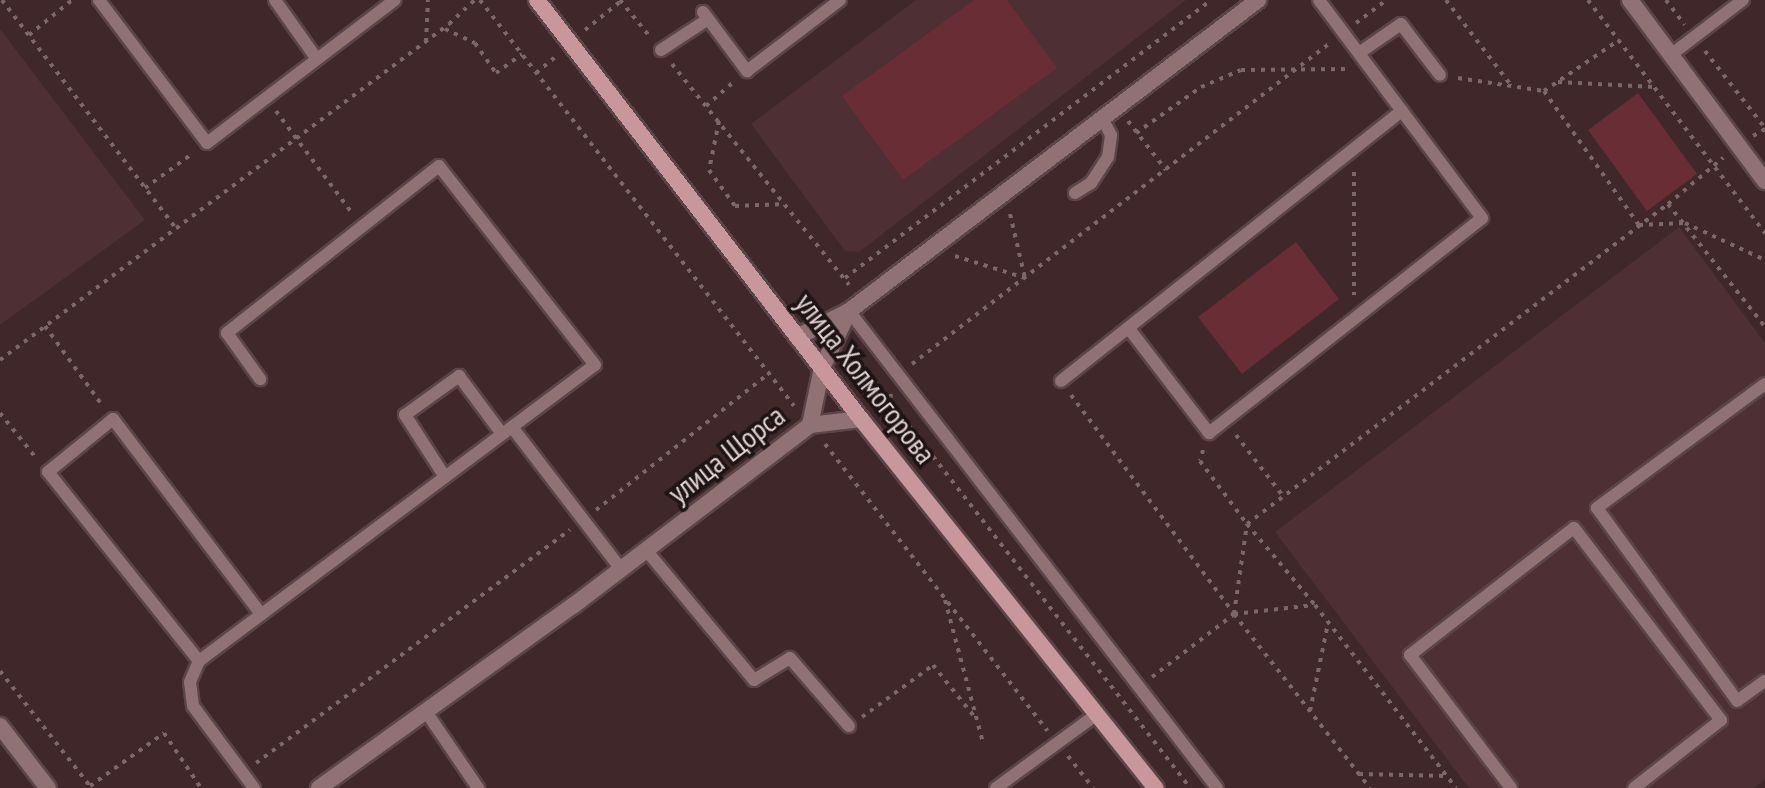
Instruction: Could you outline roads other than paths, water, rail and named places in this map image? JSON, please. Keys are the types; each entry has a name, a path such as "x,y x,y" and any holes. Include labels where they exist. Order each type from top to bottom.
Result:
{"main road":[{"name":"улица Холмогорова","path":"537,0 861,419 1156,788"}],"street":[{"name":"улица Щорса","path":"319,788 427,713 810,425 822,368 849,311 1258,0"},
{"path":"1630,0 1765,181"},
{"path":"797,337 849,311"},
{"path":"810,425 861,419"},
{"path":"0,726 48,788"}],"lane":[{"path":"99,0 207,143 395,0"},
{"path":"275,0 317,59"},
{"path":"661,50 706,16 747,71 840,0"},
{"path":"1130,330 1209,433 1482,218 1319,0"},
{"path":"1672,54 1743,0"},
{"path":"1359,53 1401,24 1440,75"},
{"path":"1061,381 1130,330 1402,111"},
{"path":"1075,193 1091,183 1108,157 1111,135 1102,118"},
{"path":"254,788 193,706 190,682 199,661 595,365 439,166 227,333 260,379"},
{"path":"849,311 1217,788"},
{"path":"445,477 405,415 459,376 621,569"},
{"path":"1765,384 1597,508 1737,701 1765,681"},
{"path":"199,661 48,472 113,419 261,614"},
{"path":"1511,788 1410,655 1574,528 1721,720 1634,788"},
{"path":"646,550 754,680 790,658 849,726"},
{"path":"427,713 478,788"},
{"path":"996,788 1097,714"}]}
